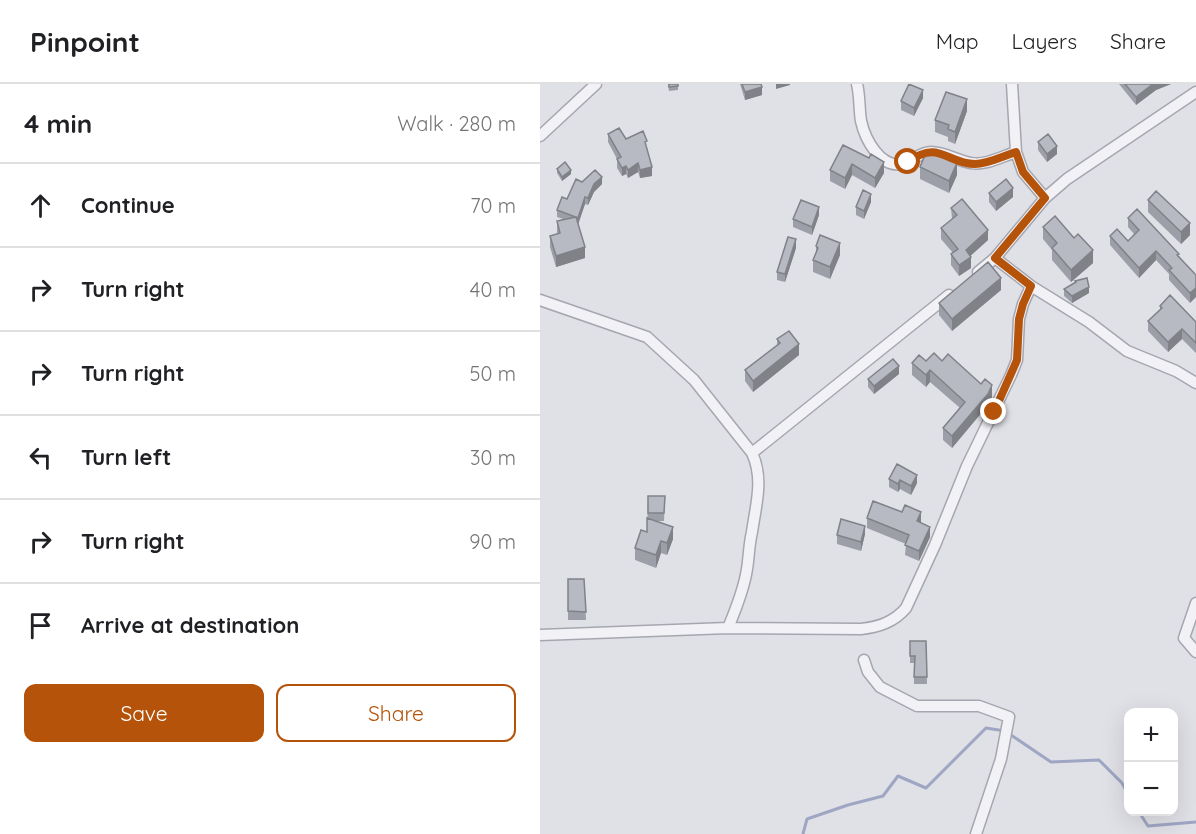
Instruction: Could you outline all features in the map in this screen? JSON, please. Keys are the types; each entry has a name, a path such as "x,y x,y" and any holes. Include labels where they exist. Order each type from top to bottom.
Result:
{"street":[{"path":"540,136 596,84"},
{"path":"857,84 861,122 877,153 887,163 902,164 916,156 933,152 978,164 1016,152"},
{"path":"1012,84 1016,152 1023,172 1045,198"},
{"path":"752,453 995,258 1045,198 1067,179 1196,92"},
{"path":"995,258 1031,286 1089,322 1127,351 1176,371 1196,383"},
{"path":"540,635 728,628 861,629 874,627 899,616 906,608 967,466 1017,360 1019,319 1031,286"},
{"path":"540,300 647,337 694,380 752,453 758,472 758,498 747,570 728,628"},
{"path":"1196,603 1184,638 1196,652"},
{"path":"864,660 868,672 880,687 917,705 979,706 1009,717 1001,759 976,834"}],"building":[{"path":"742,84 761,84 762,87 745,92"},
{"path":"909,84 923,90 914,108 901,101"},
{"path":"1125,84 1153,84 1136,97"},
{"path":"946,92 967,99 955,132 948,129 949,125 935,120"},
{"path":"619,128 626,139 643,131 652,167 640,170 638,163 628,170 626,166 622,168 617,159 621,157 608,134"},
{"path":"1048,134 1057,146 1047,154 1038,142"},
{"path":"843,145 869,158 871,154 884,162 875,178 852,164 845,178 830,170"},
{"path":"927,150 957,163 949,181 920,167"},
{"path":"565,162 571,170 562,177 557,169"},
{"path":"595,170 602,177 594,184 588,198 585,197 578,218 557,210 562,197 567,199 576,179 582,182"},
{"path":"1006,179 1013,188 996,202 989,193"},
{"path":"863,190 871,194 864,211 856,207"},
{"path":"1156,191 1190,223 1181,232 1148,200"},
{"path":"962,199 988,230 966,250 971,257 959,265 951,254 958,249 941,228 957,215 951,208"},
{"path":"801,200 819,207 812,227 793,219"},
{"path":"1137,209 1196,275 1196,288 1190,293 1169,270 1172,268 1156,251 1139,268 1110,236 1117,229 1128,241 1139,230 1128,218"},
{"path":"1055,216 1074,238 1078,234 1093,250 1071,270 1052,248 1057,243 1043,227"},
{"path":"576,217 585,247 556,256 550,236 560,233 557,221"},
{"path":"820,235 840,243 830,267 813,260"},
{"path":"788,237 796,239 785,274 777,272"},
{"path":"988,262 1001,278 952,319 939,303"},
{"path":"1087,278 1089,287 1072,296 1064,289 1075,281"},
{"path":"1170,295 1196,322 1196,343 1182,329 1168,342 1148,321 1162,308 1160,306"},
{"path":"789,331 799,344 753,381 745,370 780,343 777,339"},
{"path":"934,353 942,361 948,354 981,384 985,379 992,385 988,394 952,436 943,428 965,402 930,370 926,375 912,363 919,355 926,361"},
{"path":"893,359 899,366 874,386 868,379"},
{"path":"897,464 917,475 911,486 900,480 898,484 889,479"},
{"path":"648,496 665,496 664,513 648,513"},
{"path":"873,501 902,512 905,505 921,512 917,521 930,527 919,551 905,545 909,535 867,518"},
{"path":"647,518 673,527 667,543 661,541 656,555 635,548 641,530 647,532"},
{"path":"841,519 865,526 861,542 837,535"},
{"path":"568,579 584,579 586,612 568,611"},
{"path":"910,641 926,641 927,677 914,677 915,656 910,656"}],"waterway":[{"path":"803,834 807,819 883,796 898,776 926,788 986,728 1005,731 1051,762 1099,760 1124,787"},
{"path":"1142,816 1148,826 1196,822"}],"route":[{"path":"908,162 916,156 933,152 978,164 1016,152 1023,172 1045,198 995,258 1031,286 1019,319 1017,360 994,412"}]}
